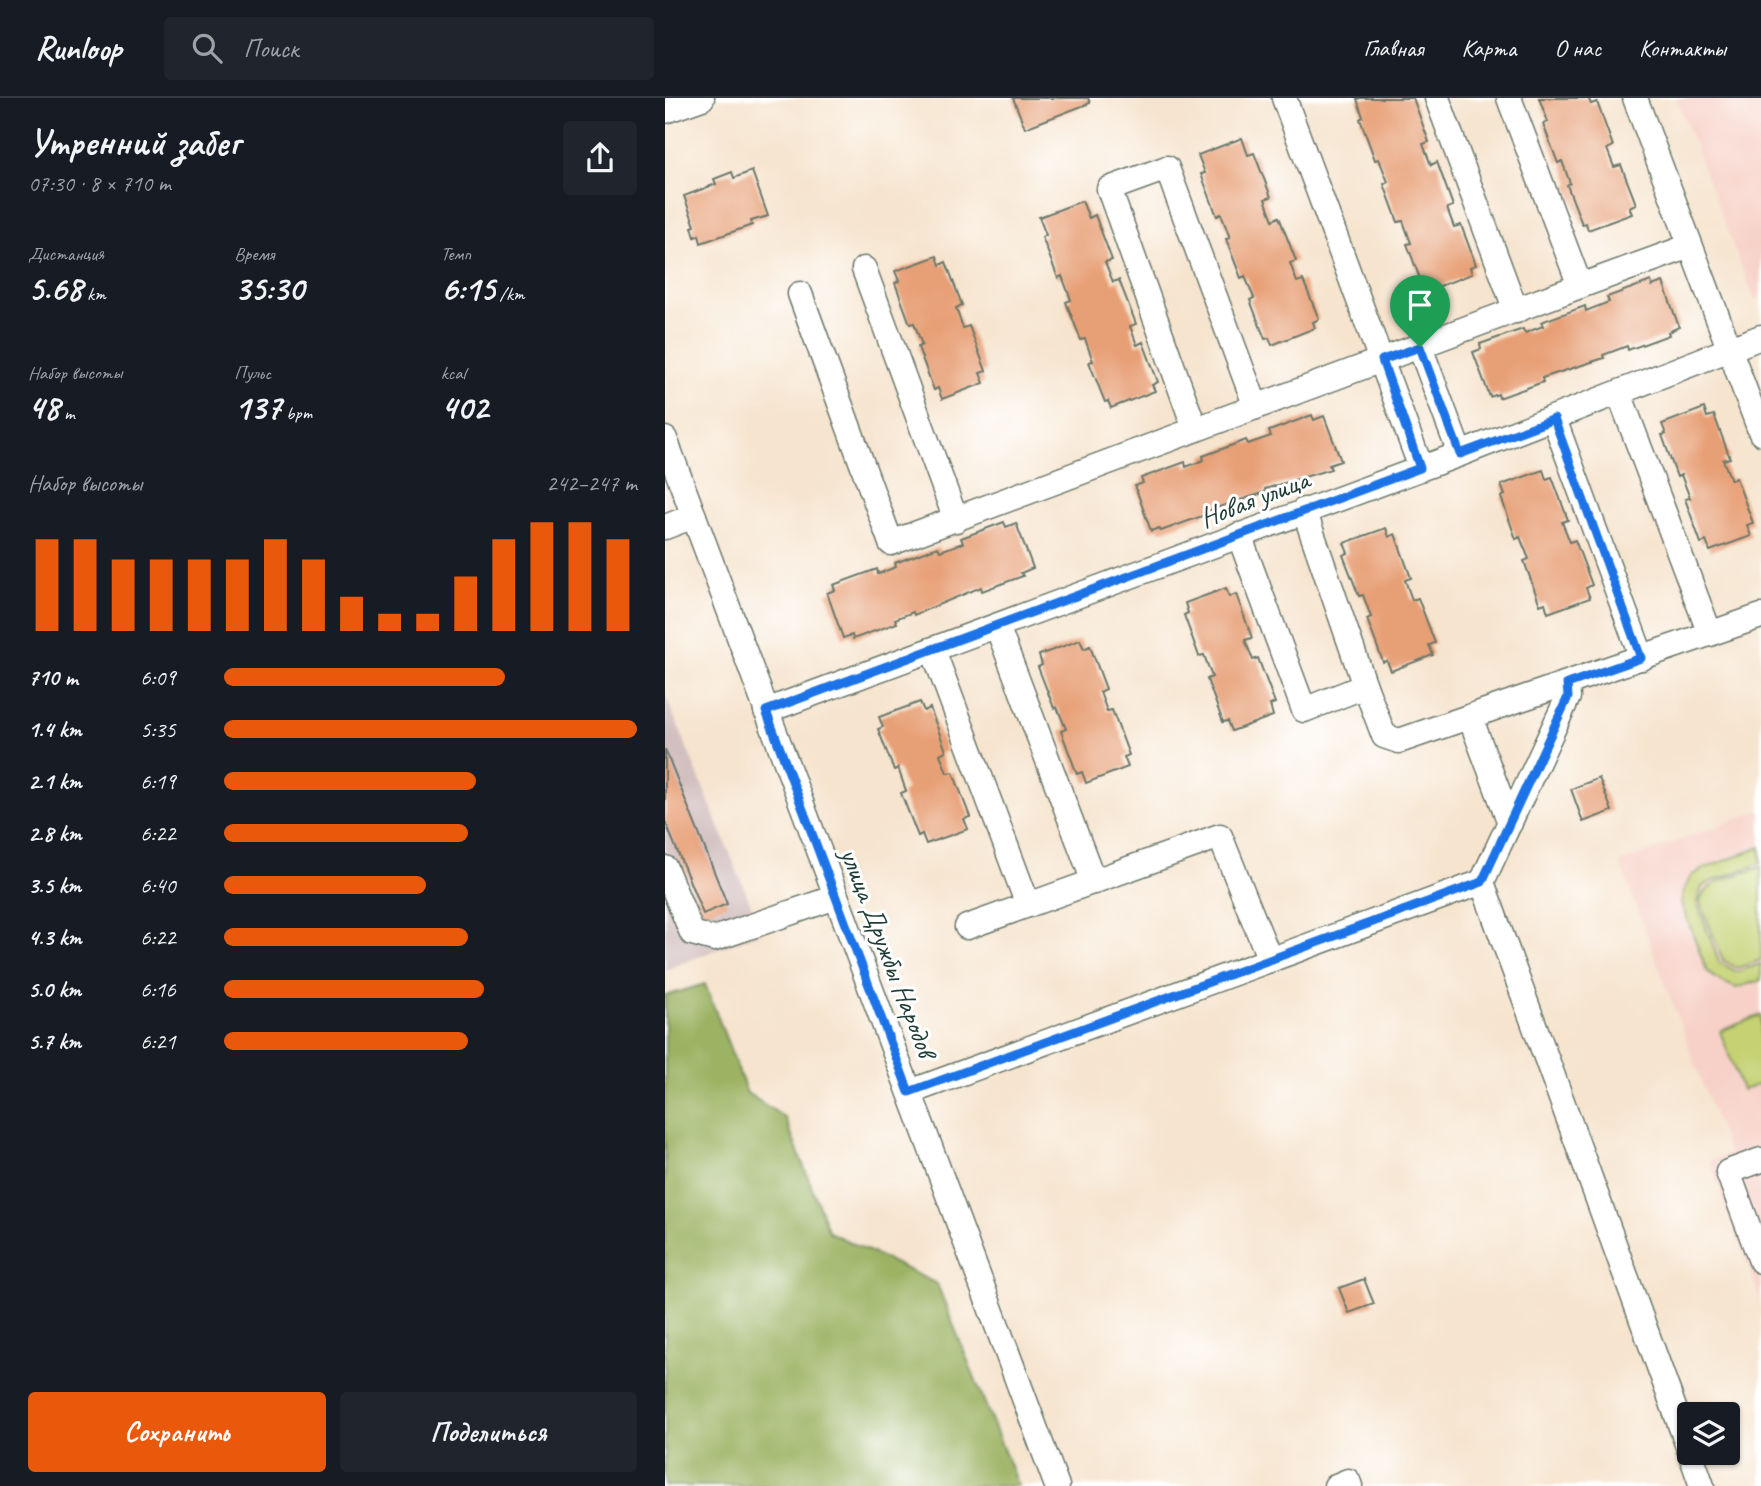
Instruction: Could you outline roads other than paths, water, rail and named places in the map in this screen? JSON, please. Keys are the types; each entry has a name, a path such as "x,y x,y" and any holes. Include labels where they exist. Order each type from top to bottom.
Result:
{"street":[{"path":"665,111 702,98"},
{"path":"1284,98 1420,468"},
{"path":"1437,98 1515,311"},
{"path":"1509,98 1580,286"},
{"path":"1635,98 1761,433"},
{"path":"1195,429 1109,189 1167,167 1256,407"},
{"path":"800,294 891,544 1690,246"},
{"path":"863,269 956,520"},
{"name":"Новая улица","path":"766,711 1554,419 1761,337"},
{"path":"1420,347 1460,454"},
{"path":"1619,393 1710,634"},
{"path":"1554,419 1641,658"},
{"name":"улица Дружбы Народов","path":"665,439 1057,1486"},
{"path":"1304,510 1384,736 1391,741 1399,741 1567,684 1761,615"},
{"path":"665,527 694,516"},
{"path":"1239,535 1304,710 1366,685"},
{"path":"997,626 1094,882"},
{"path":"933,650 1028,905"},
{"path":"909,1092 1482,882 1568,697 1567,684"},
{"path":"1470,717 1510,823"},
{"path":"967,928 1220,836 1270,960"},
{"path":"665,868 692,933 705,939 714,939 837,897"},
{"path":"1482,882 1677,1418"},
{"path":"1761,1160 1728,1172 1761,1261"},
{"path":"1694,1465 1702,1486"},
{"path":"1336,1486 1348,1482 1350,1486"}]}
